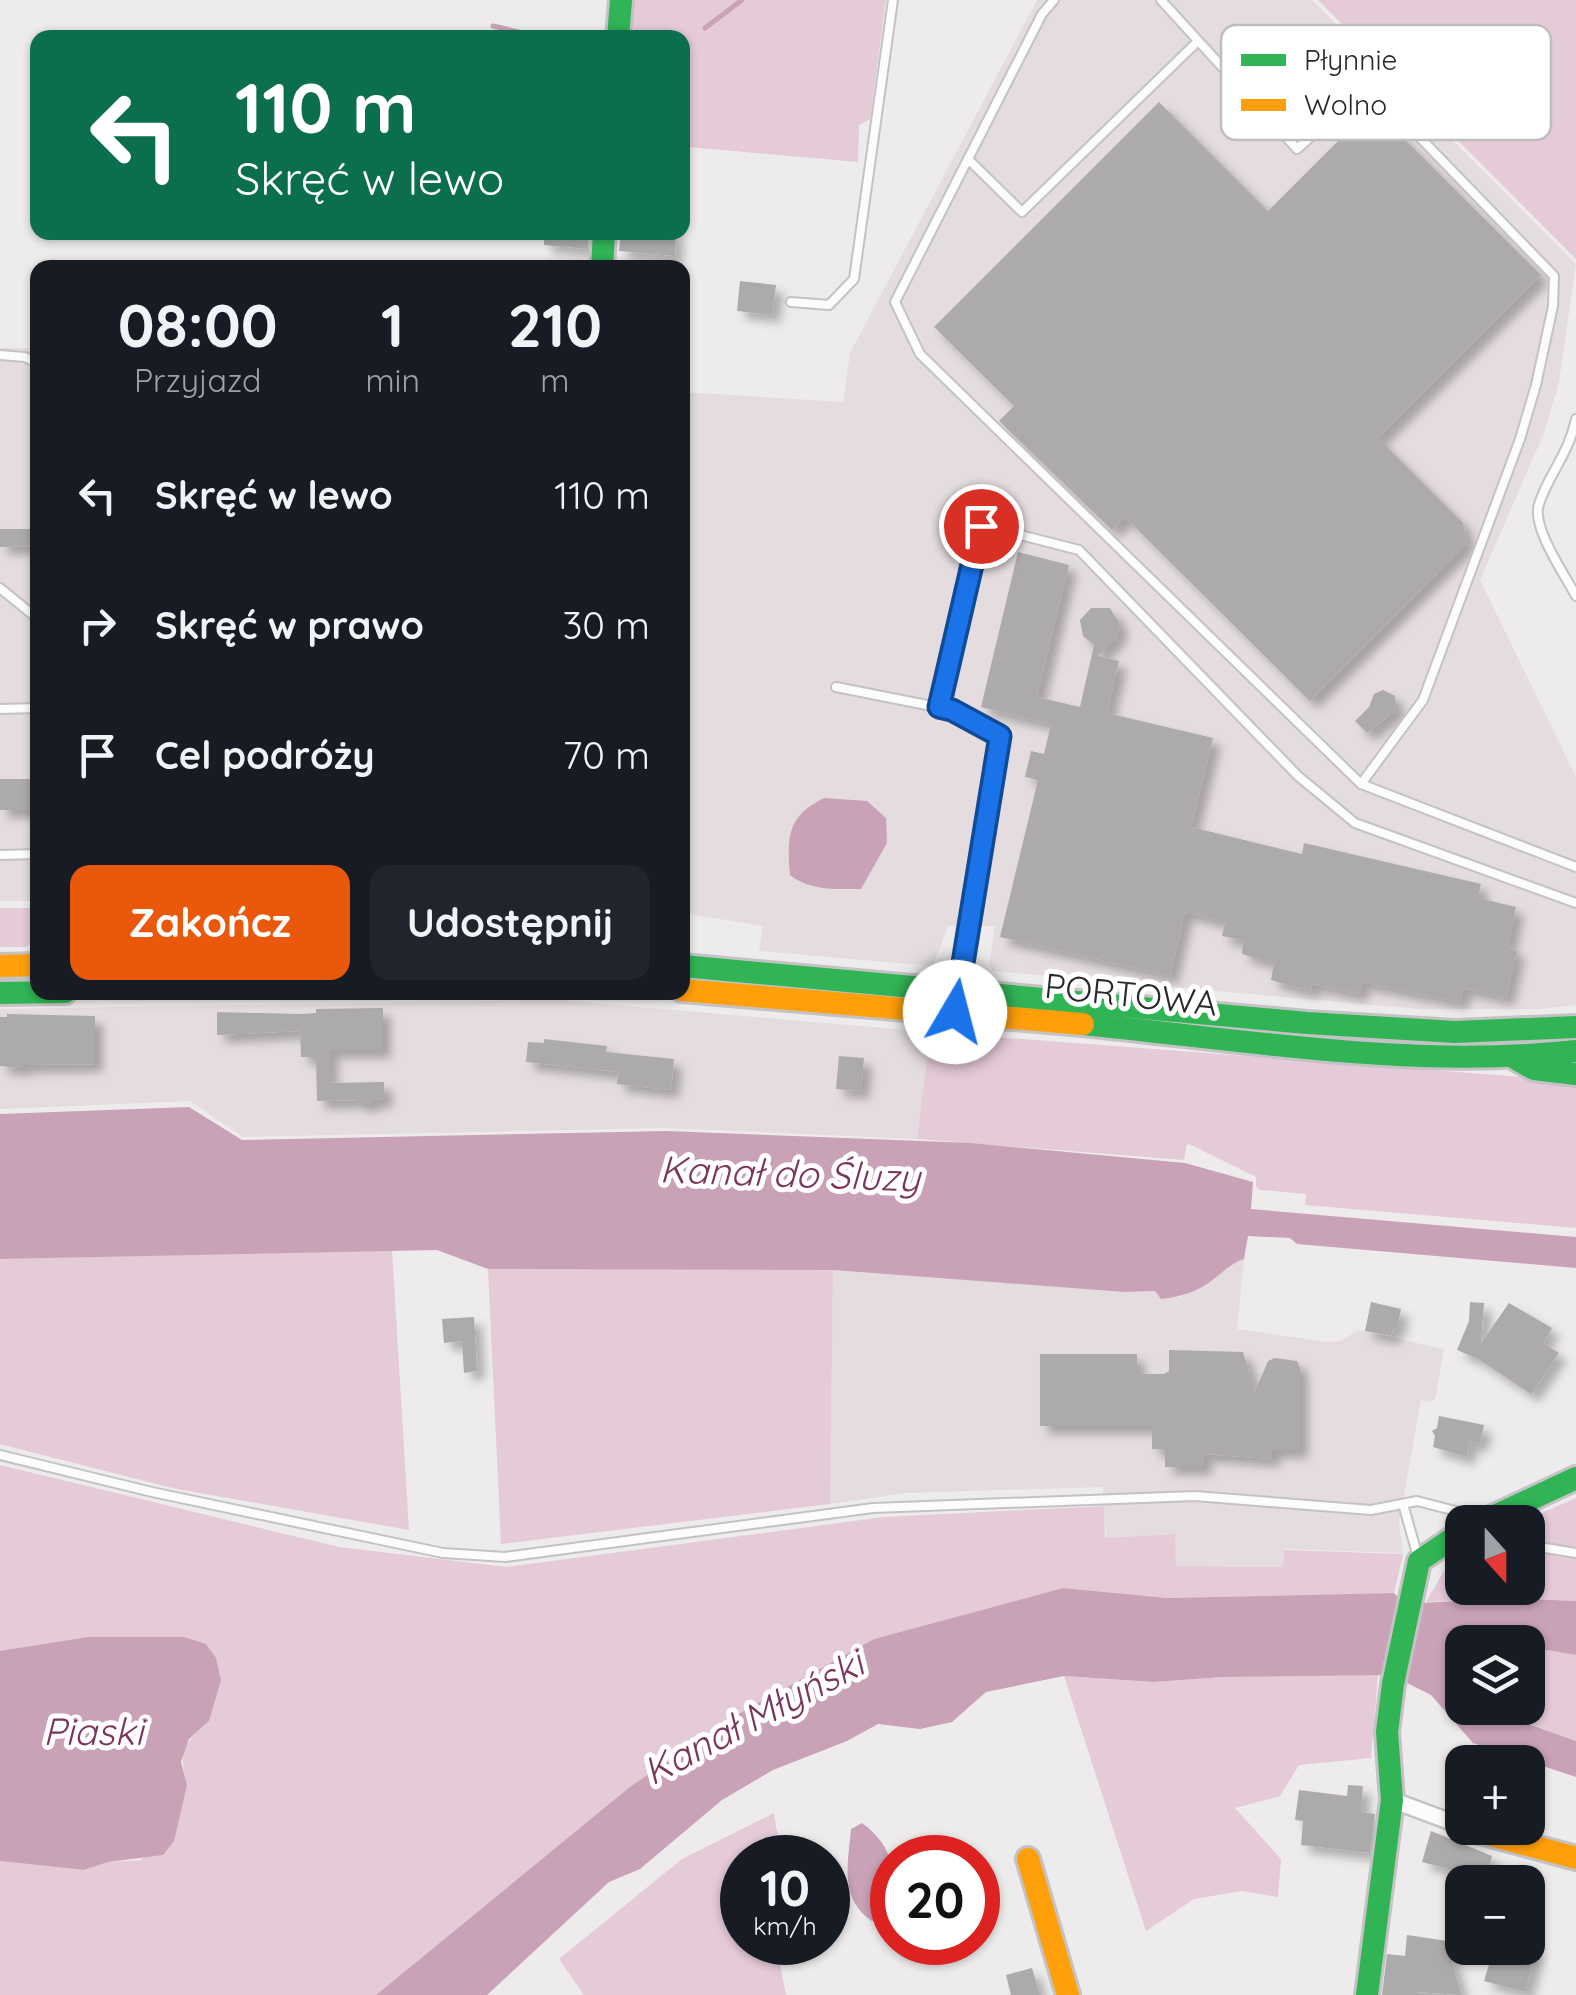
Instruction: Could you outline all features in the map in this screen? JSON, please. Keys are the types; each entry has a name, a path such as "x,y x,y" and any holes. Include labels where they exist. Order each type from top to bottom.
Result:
{"street":[{"path":"619,30 621,0"},
{"path":"0,966 30,965"},
{"name":"PORTOWA","path":"690,967 1425,1057 1514,1058 1576,1051"},
{"name":"PORTOWA","path":"690,990 956,1001 1455,1032 1576,1027"},
{"path":"0,993 30,993"},
{"path":"1511,1032 1514,1058 1534,1069 1576,1074"},
{"path":"1522,1505 1576,1478"},
{"path":"1367,1995 1392,1800 1387,1732 1392,1684 1419,1561 1445,1543"},
{"path":"1392,1800 1445,1820"},
{"path":"1529,1845 1576,1858"},
{"path":"1028,1859 1068,1995"}],"lane":[{"path":"791,302 830,306 854,280 893,0"},
{"path":"1054,0 1042,14 895,302 920,354 1361,784 1576,868"},
{"path":"1161,0 1221,69"},
{"path":"968,159 1022,212 1196,42"},
{"path":"1288,140 1297,150 1308,140"},
{"path":"1361,784 1423,700 1520,439 1553,306 1554,276 1422,140"},
{"path":"0,355 30,360"},
{"path":"1576,419 1570,446 1538,506 1542,533 1576,596"},
{"path":"939,707 981,526 1080,550 1298,776 1355,823 1576,904"},
{"path":"0,588 30,612"},
{"path":"836,687 952,710 1000,736 956,1001"},
{"path":"0,709 30,708"},
{"path":"0,855 30,854"},
{"path":"0,1455 152,1492 443,1553 505,1556 873,1508 1194,1496 1371,1510 1417,1501 1445,1509"},
{"path":"1402,1504 1419,1561"},
{"path":"1545,1547 1576,1552"}],"shaded area":[{"path":"633,0 886,0 870,119 859,125 858,162 690,147 690,30 631,30"},
{"path":"1037,0 1312,0 1337,25 1221,25 1221,140 1452,140 1576,264 1559,382 1544,433 1480,580 1576,777 1576,1005 1539,1009 1417,1009 993,971 989,966 995,926 948,926 933,966 759,951 763,926 690,914 690,392 843,402 850,353"},
{"path":"1318,0 1576,0 1576,259 1457,140 1551,140 1551,25 1343,25"},
{"path":"0,348 30,348 30,901 0,901"},
{"path":"0,908 30,908 30,944 0,947"},
{"path":"558,1000 930,1032 917,1139 664,1128 243,1137 190,1101 0,1109 0,1009"},
{"path":"930,1032 1576,1081 1576,1228 1305,1205 1306,1194 1260,1190 1256,1177 1187,1143 1184,1160 917,1139"},
{"path":"392,1250 409,1530 172,1488 0,1444 0,1259"},
{"path":"1244,1259 1237,1329 1326,1342 1341,1341 1358,1330 1444,1349 1435,1399 1421,1400 1399,1523 1403,1553 1286,1549 1282,1567 1176,1566 1174,1534 1106,1538 1103,1487 905,1493 830,1504 833,1270 1124,1292 1156,1291 1180,1297"},
{"path":"488,1269 833,1270 830,1504 501,1544"},
{"path":"0,1465 339,1547 507,1567 884,1517 1104,1506 1105,1538 1175,1534 1176,1566 1282,1567 1285,1550 1403,1554 1394,1593 1167,1598 1063,1588 874,1639 745,1710 631,1786 376,1995 0,1995 0,1861 84,1870 108,1862 141,1860 187,1785 185,1749 209,1721 184,1637 0,1651"},
{"path":"1576,1498 1576,1601 1545,1600 1545,1512"},
{"path":"1445,1569 1445,1601 1426,1602"},
{"path":"1545,1650 1576,1655 1576,1741 1531,1725 1545,1725"},
{"path":"1378,1675 1371,1758 1299,1765 1280,1796 1235,1808 1281,1859 1278,1897 1242,1891 1194,1899 1146,1931 1064,1676 1154,1682"},
{"path":"774,1813 778,1835 730,1835"},
{"path":"720,1840 720,1965 780,1965 786,1995 584,1995 559,1959 682,1859"}],"water":[{"path":"824,798 867,801 886,818 887,843 861,889 815,886 790,875 792,829 803,812"},
{"name":"Kanał do Śluzy","path":"189,1107 242,1140 666,1131 971,1143 1185,1163 1253,1182 1251,1209 1576,1237 1576,1268 1297,1244 1290,1238 1248,1236 1244,1259 1197,1290 1161,1299 1155,1291 1124,1292 833,1270 488,1269 437,1250 0,1259 0,1114"},
{"name":"Kanał Młyński","path":"1063,1588 1167,1598 1394,1593 1404,1604 1545,1605 1545,1600 1576,1601 1576,1655 1545,1650 1545,1625 1445,1625 1445,1711 1431,1695 1391,1675 1154,1682 1064,1676 986,1692 952,1722 920,1729 878,1724 847,1741 773,1770 722,1800 640,1869 609,1882 487,1995 376,1995 631,1786 745,1710 874,1639"},
{"name":"Piaski","path":"88,1637 184,1637 206,1644 216,1658 221,1680 209,1721 189,1739 181,1762 187,1785 174,1841 163,1855 108,1862 84,1870 0,1861 0,1651"},
{"path":"1457,1725 1531,1725 1576,1741 1576,1777 1545,1767 1545,1745 1473,1743"},
{"path":"862,1823 875,1835 870,1835 870,1919 854,1902 850,1891 851,1829"}],"building":[{"path":"1159,102 1268,211 1339,140 1405,140 1541,275 1378,438 1463,523 1467,543 1310,701 1125,517 1112,530 999,421 1014,406 934,327"},
{"path":"544,240 589,240 588,249 544,245"},
{"path":"620,240 676,240 675,256 619,251"},
{"path":"740,281 776,285 772,315 737,311"},
{"path":"0,529 30,529 30,546 0,547"},
{"path":"1018,552 1069,565 1037,697 1080,707 1094,645 1083,636 1080,620 1091,608 1110,608 1120,624 1117,637 1098,656 1119,661 1107,713 1213,738 1191,827 1302,854 1304,843 1481,884 1478,898 1516,907 1508,946 1517,951 1506,998 1464,988 1460,1002 1362,982 1359,994 1312,984 1311,991 1271,980 1274,963 1242,954 1243,940 1222,936 1225,922 1185,912 1170,976 1000,937 1038,780 1025,777 1031,751 1044,754 1051,724 981,707"},
{"path":"1383,690 1395,696 1396,710 1367,733 1355,721 1369,707 1374,694"},
{"path":"0,779 30,779 30,810 0,810"},
{"path":"383,1008 383,1050 330,1050 330,1083 384,1082 384,1100 371,1100 371,1104 358,1104 358,1100 317,1101 316,1057 301,1057 300,1031 217,1035 217,1012 300,1014 316,1013 316,1009"},
{"path":"95,1016 95,1064 0,1066 0,1017"},
{"path":"544,1039 607,1046 606,1052 674,1059 671,1090 617,1084 618,1072 526,1062 528,1042 544,1043"},
{"path":"839,1056 864,1058 861,1091 836,1089"},
{"path":"1371,1302 1401,1309 1397,1330 1393,1329 1391,1336 1365,1331"},
{"path":"1470,1302 1484,1303 1481,1343 1509,1303 1552,1328 1543,1343 1559,1353 1531,1394 1457,1350 1469,1321"},
{"path":"474,1317 477,1371 464,1373 462,1341 444,1343 442,1319"},
{"path":"1169,1350 1243,1352 1255,1391 1268,1361 1297,1361 1300,1450 1272,1450 1272,1459 1204,1454 1204,1467 1165,1467 1165,1449 1152,1449 1152,1426 1040,1426 1040,1354 1137,1354 1137,1374 1164,1374 1169,1371"},
{"path":"1439,1416 1484,1425 1480,1444 1470,1442 1467,1457 1433,1447 1432,1431 1437,1428"},
{"path":"1348,1785 1363,1786 1361,1812 1375,1814 1370,1853 1301,1845 1303,1821 1295,1820 1299,1790 1347,1796"},
{"path":"1431,1831 1445,1837 1445,1845 1465,1845 1492,1856 1490,1865 1445,1865 1445,1868 1422,1862"},
{"path":"1407,1935 1445,1941 1445,1965 1453,1965 1461,1995 1382,1995 1387,1954 1405,1956"},
{"path":"1489,1965 1532,1965 1525,1992 1484,1981"},
{"path":"1032,1968 1040,1995 1011,1995 1006,1975"}],"waterway":[{"path":"705,28 742,0"},
{"path":"493,26 510,30"}],"traffic: fast":[{"path":"619,30 621,0"},
{"path":"602,260 604,240"},
{"path":"690,967 1307,1023 1455,1032 1576,1027"},
{"path":"0,993 30,993"},
{"path":"1083,1024 1391,1055 1514,1056 1576,1051"},
{"path":"1516,1059 1534,1069 1576,1074"},
{"path":"1518,1505 1576,1478"},
{"path":"1367,1995 1392,1800 1387,1732 1393,1684 1419,1561 1445,1543"}],"traffic: slow":[{"path":"0,966 30,965"},
{"path":"690,991 1083,1024"},
{"path":"1528,1845 1576,1858"},
{"path":"1028,1859 1068,1995"}],"route":[{"path":"955,1012 1000,736 939,707 981,526"}]}
